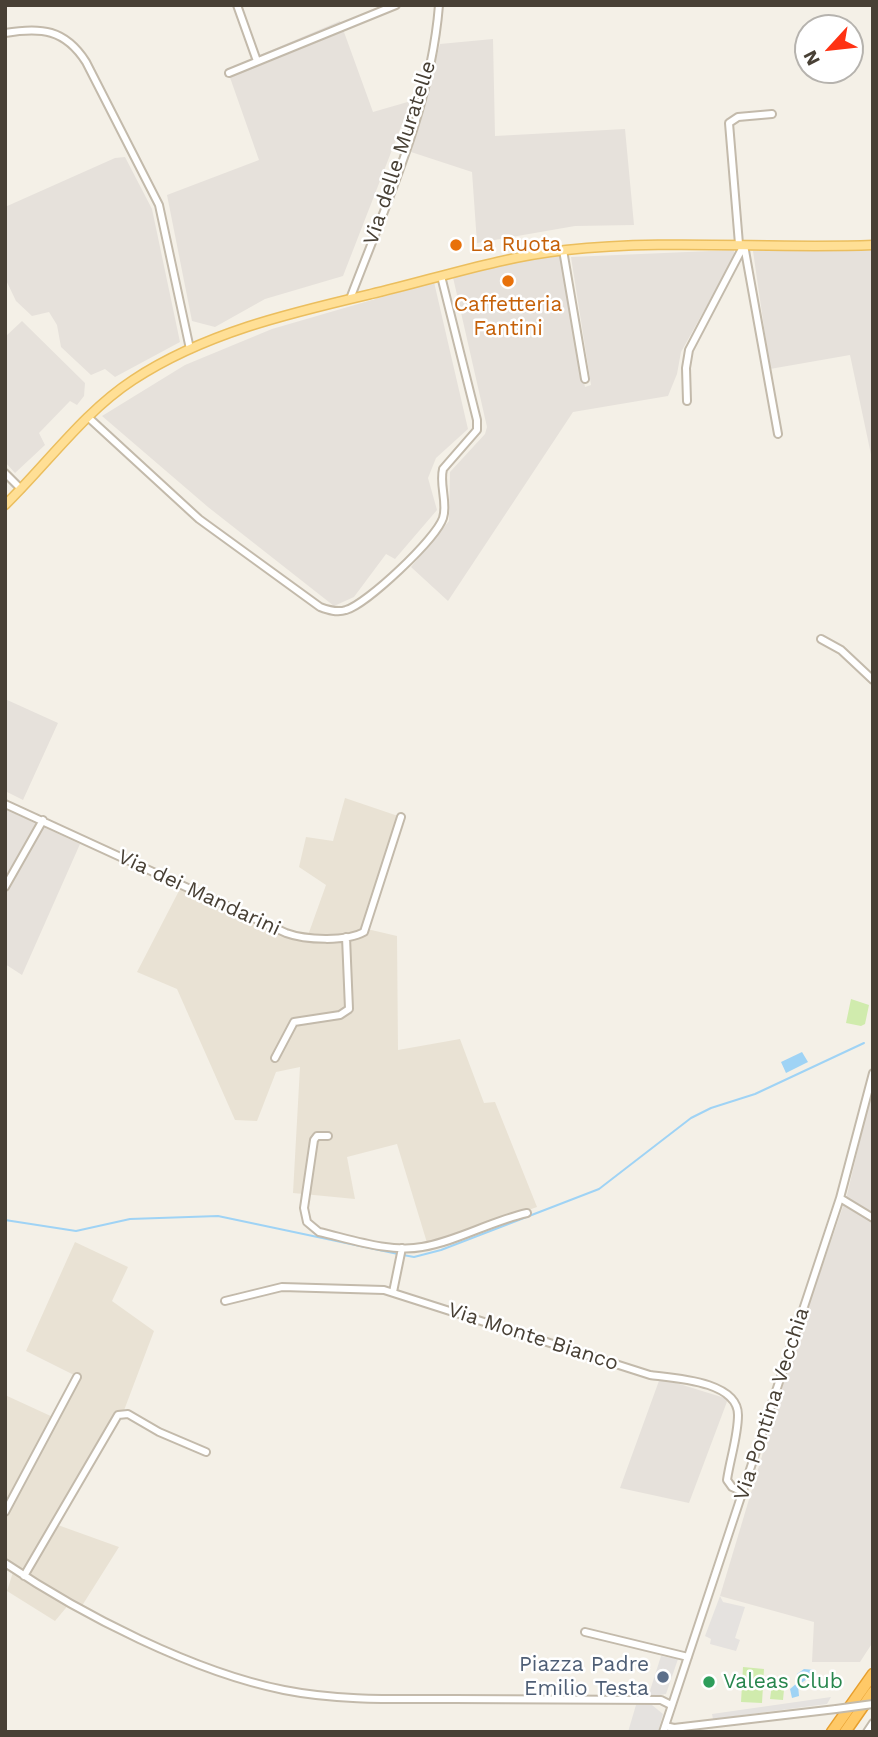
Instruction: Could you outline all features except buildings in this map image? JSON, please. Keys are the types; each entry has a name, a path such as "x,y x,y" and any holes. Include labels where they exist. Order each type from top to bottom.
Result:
{"highway":[{"path":"832,1732 873,1674"},
{"path":"845,1732 873,1692"}],"main road":[{"path":"5,505 89,418 126,384 190,349 263,322 441,276 563,250 742,245 873,245"}],"street":[{"path":"237,5 257,61"},
{"path":"229,73 396,5"},
{"name":"Via delle Muratelle","path":"350,299 421,103 435,45 439,5"},
{"path":"5,33 26,29 54,32 69,40 86,62 159,205 190,349"},
{"path":"772,114 736,117 729,123 742,245 778,433"},
{"path":"687,401 686,368 690,348 742,245"},
{"path":"563,250 585,379"},
{"path":"89,418 196,516 314,603 331,611 348,609 406,565 440,523 444,512 443,469 477,430 477,419 441,276"},
{"path":"5,473 21,489"},
{"path":"821,639 844,652 873,680"},
{"name":"Via dei Mandarini","path":"5,804 286,933 304,938 346,936"},
{"path":"275,1058 293,1022 340,1015 349,1009 346,936 365,930 401,817"},
{"path":"5,887 43,820"},
{"name":"Via Pontina Vecchia","path":"664,1729 840,1198 873,1073"},
{"path":"328,1136 317,1136 314,1140 304,1210 308,1224 322,1232 402,1248 438,1244 489,1223 527,1213"},
{"path":"840,1198 873,1218"},
{"path":"393,1292 402,1248"},
{"name":"Via Monte Bianco","path":"225,1301 282,1287 393,1292 650,1375 672,1376 728,1393 735,1400 738,1417 727,1480 730,1486 743,1492"},
{"path":"5,1512 77,1377"},
{"path":"24,1576 118,1415 128,1414 156,1430 206,1452"},
{"path":"5,1563 128,1633 210,1666 284,1690 384,1698 661,1700 671,1705"},
{"path":"585,1632 688,1657"},
{"path":"664,1729 873,1704"},
{"path":"867,1732 873,1723"}],"shaded area":[{"path":"340,21 373,112 411,101 343,276 265,299 215,327 192,321 167,195 259,160 227,69"},
{"path":"493,39 495,136 625,129 634,225 575,226 477,243 472,172 411,152 440,44"},
{"path":"125,157 152,209 180,342 115,377 105,369 91,375 61,347 57,325 49,312 32,316 16,301 5,278 5,207 115,158"},
{"path":"558,248 585,387 591,385 571,257 734,250 734,257 681,352 677,374 668,396 573,412 448,601 411,567 449,521 450,472 485,434 487,427 452,273"},
{"path":"873,249 873,464 850,355 770,369 753,251"},
{"path":"434,282 468,429 436,458 428,478 437,510 395,559 386,554 354,597 334,606 208,507 102,416 185,365 272,329"},
{"path":"22,321 85,383 84,396 77,405 70,401 39,433 45,445 15,473 5,462 5,337"},
{"path":"5,699 58,723 23,800 5,791"},
{"path":"345,798 401,817 367,929 397,936 398,1050 460,1039 484,1103 495,1102 537,1207 428,1246 397,1144 347,1157 355,1199 293,1193 300,1067 276,1072 257,1121 235,1120 177,989 137,972 182,885 277,929 307,938 326,885 299,867 306,837 333,841"},
{"path":"5,809 80,844 22,975 5,964"},
{"path":"873,1085 873,1642 860,1662 812,1662 814,1622 720,1596 798,1336 847,1195"},
{"path":"75,1242 128,1267 112,1301 154,1331 123,1413 55,1524 119,1547 80,1609 70,1603 55,1621 7,1591 14,1569 5,1563 5,1395 55,1418 76,1376 26,1351"},
{"path":"660,1378 728,1399 689,1503 620,1488"},
{"path":"720,1596 723,1602 745,1607 735,1638 740,1640 736,1651 710,1644 711,1639 705,1636"},
{"name":"Piazza Padre Emilio Testa","path":"661,1656 678,1659 666,1694 648,1697"},
{"path":"831,1697 827,1704 713,1719 712,1714"},
{"path":"636,1705 652,1705 663,1714 658,1732 628,1732"}],"green space":[{"path":"851,999 869,1005 865,1024 861,1026 846,1023"},
{"path":"743,1667 764,1669 762,1703 741,1702"},
{"path":"773,1678 785,1679 783,1700 770,1699"}],"water":[{"path":"802,1052 808,1062 786,1073 781,1062"},
{"path":"804,1669 814,1670 815,1674 798,1685 799,1696 792,1698 790,1689 797,1683 797,1674"}],"waterway":[{"path":"403,1255 414,1257 441,1250 599,1189 691,1118 711,1108 755,1094 864,1043"},
{"path":"5,1220 76,1231 130,1219 218,1216 398,1254"}],"place":[{"name":"La Ruota","path":"456,245"},
{"name":"Caffetteria Fantini","path":"508,281"},
{"name":"Piazza Padre Emilio Testa","path":"663,1677"},
{"name":"Valeas Club","path":"709,1682"}]}
